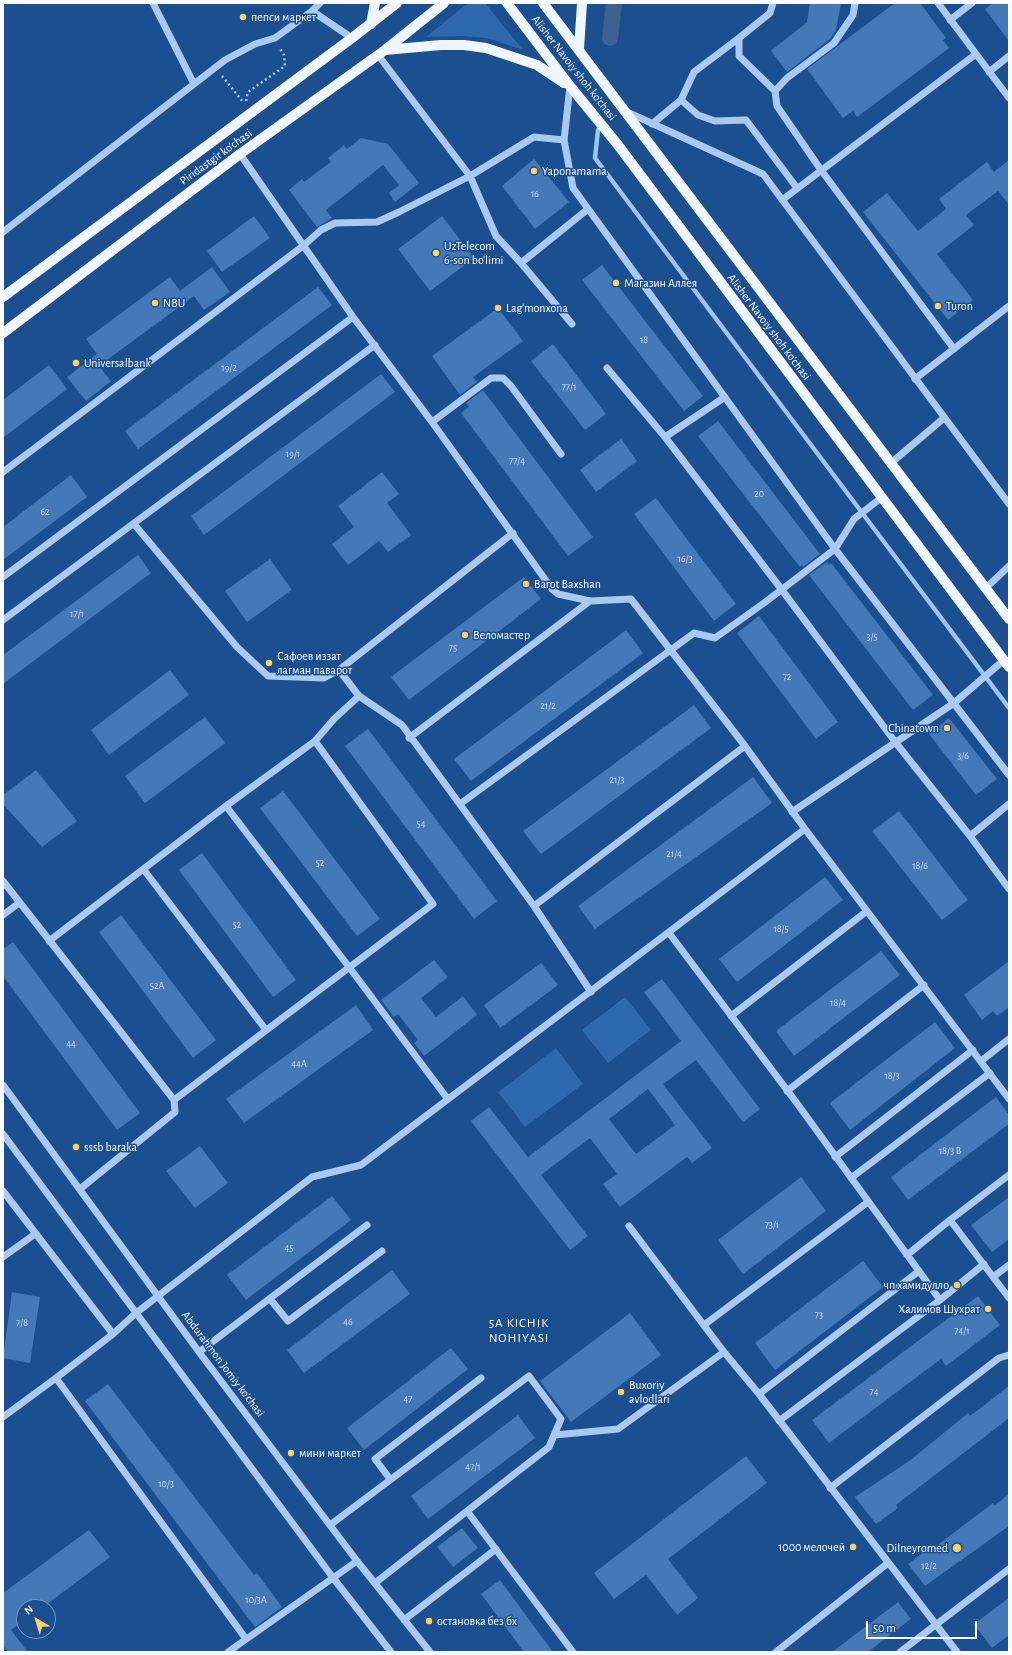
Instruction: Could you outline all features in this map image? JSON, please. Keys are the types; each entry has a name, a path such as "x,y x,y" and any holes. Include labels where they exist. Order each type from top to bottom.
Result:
{"main road":[{"path":"370,24 375,3"},
{"name":"Piridastgir ko'chasi","path":"3,297 397,3"},
{"name":"Piridastgir ko'chasi","path":"3,333 240,154 382,52 444,3"},
{"name":"Alisher Navoiy shoh ko'chasi","path":"507,3 570,86 618,145 880,498 1007,664"},
{"name":"Alisher Navoiy shoh ko'chasi","path":"543,3 627,112 1009,619"},
{"path":"579,49 582,3"},
{"path":"382,52 442,45 464,45 486,48 537,65 570,86"}],"street":[{"path":"153,3 194,84"},
{"path":"3,232 216,68 255,44 275,38 312,11 320,3"},
{"path":"652,124 681,100 694,72 770,13 773,3"},
{"path":"775,91 787,78 834,43 853,14 854,3"},
{"path":"938,3 1009,98"},
{"path":"950,20 972,3"},
{"path":"312,11 352,38"},
{"path":"739,38 739,56 775,91 777,106 821,170 954,349"},
{"path":"382,52 470,176 496,236 521,263 572,324"},
{"path":"782,200 976,54"},
{"path":"989,72 1009,56"},
{"path":"570,86 564,140 573,188 835,549 1009,776"},
{"path":"681,100 698,115 715,121 746,120 797,188"},
{"path":"627,112 763,174 1009,504"},
{"path":"3,472 303,246 321,230 335,223 376,222 470,176 534,137 564,140"},
{"path":"240,154 353,317 432,422 552,589 558,594 590,601 631,599 745,746 805,830 1009,1099"},
{"path":"521,263 588,209"},
{"path":"915,379 1009,306"},
{"path":"3,577 353,317"},
{"path":"3,620 375,346"},
{"path":"607,368 665,437 896,743 970,836 1009,889"},
{"path":"432,422 490,378 503,378 511,386 561,454"},
{"path":"665,437 724,396"},
{"path":"891,464 944,418"},
{"path":"460,804 694,633 715,638 782,590 835,549 854,519 871,507 880,498"},
{"path":"134,524 237,647 268,676 324,678 339,670 513,533"},
{"path":"986,588 1009,566"},
{"path":"409,738 590,601"},
{"path":"792,812 819,792 896,743 954,703 991,670 1007,664"},
{"path":"339,670 359,696 402,725 409,738 460,804 534,906 591,992"},
{"path":"49,941 226,806 315,741 334,719 359,696"},
{"path":"174,1100 433,904 315,741"},
{"path":"534,906 745,746"},
{"path":"970,836 1009,804"},
{"path":"226,806 447,1098"},
{"path":"3,1417 113,1334 158,1295 312,1177 361,1165 447,1098 591,992 805,830"},
{"path":"144,870 266,1030"},
{"path":"3,881 174,1100 175,1112 80,1189"},
{"path":"3,916 19,903"},
{"path":"731,1016 867,911"},
{"path":"669,933 940,1300"},
{"path":"787,1091 924,985"},
{"path":"981,1061 1009,1039"},
{"path":"835,1157 973,1050"},
{"path":"851,1178 990,1073"},
{"name":"Abdurahmon Jomiy ko'chasi","path":"3,1085 199,1352 357,1561 430,1652"},
{"path":"3,1134 334,1578 391,1652"},
{"path":"907,1255 1009,1175"},
{"path":"3,1190 35,1234 113,1334"},
{"path":"704,1325 868,1202"},
{"path":"950,1220 1009,1298"},
{"path":"199,1352 367,1225"},
{"path":"629,1226 724,1352 759,1394 957,1652"},
{"path":"3,1258 35,1234"},
{"path":"270,1299 288,1321 382,1250"},
{"path":"779,1421 940,1300 984,1264"},
{"path":"993,1277 1009,1264"},
{"path":"759,1394 919,1271"},
{"path":"554,1435 618,1429 724,1352"},
{"path":"830,1488 999,1358 1009,1355"},
{"path":"330,1525 529,1376 561,1419 549,1447 375,1583"},
{"path":"56,1378 246,1639"},
{"path":"390,1479 375,1460 481,1378"},
{"path":"467,1511 573,1652"},
{"path":"404,1620 496,1549"},
{"path":"228,1652 357,1561"},
{"path":"776,1652 888,1563"},
{"path":"900,1652 1009,1569"}],"path":[{"path":"216,68 245,105 248,92 285,66 284,55 275,38"}],"shaded area":[{"path":"468,3 485,3 523,50 487,38 461,36 426,37"},
{"path":"625,997 651,1030 608,1063 582,1030"},
{"path":"556,1048 583,1084 525,1127 498,1092"}],"building":[{"path":"810,3 841,3 836,30 830,39 787,72 771,51 807,22"},
{"path":"895,3 920,3 946,38 943,40 949,48 857,117 853,111 843,118 807,69"},
{"path":"993,3 1009,3 1009,41 985,9"},
{"path":"361,138 388,144 419,183 395,202 389,193 399,185 383,165 326,210 332,218 317,227 289,190 302,179 304,182 331,162 328,158 344,145 347,149"},
{"path":"534,159 569,202 535,229 502,186"},
{"path":"1009,160 1009,205 998,191 966,215 974,225 937,254 973,300 948,320 863,212 887,193 918,231 946,209 939,199 987,162 994,172"},
{"path":"254,216 270,238 222,272 207,251"},
{"name":"UzTelecom 6-son bo'limi","path":"442,216 474,258 430,291 398,249"},
{"path":"602,265 703,396 684,411 582,280"},
{"path":"212,267 230,292 204,310 194,296 99,366 111,381 86,401 67,377 97,354 86,339 170,277 180,291"},
{"path":"318,287 332,305 138,449 125,431"},
{"path":"498,308 523,341 473,377 477,382 460,395 432,356"},
{"path":"553,344 606,414 585,430 531,361"},
{"path":"49,365 67,389 3,438 3,400"},
{"path":"381,374 395,392 204,535 191,516"},
{"path":"483,390 593,537 568,556 461,413 469,407 466,403"},
{"path":"718,421 820,554 803,567 802,565 800,567 698,436"},
{"path":"621,439 637,461 596,492 580,470"},
{"path":"382,472 399,494 387,503 411,535 388,552 379,541 348,565 332,544 354,527 338,506"},
{"path":"71,475 87,497 3,560 3,527"},
{"path":"656,498 736,604 714,621 634,514"},
{"path":"138,555 151,573 3,684 3,655"},
{"path":"270,559 292,590 247,622 225,591"},
{"path":"827,562 829,565 831,563 933,695 913,710 809,575"},
{"path":"524,577 541,599 409,700 391,677"},
{"path":"759,616 838,722 816,739 737,633"},
{"path":"626,630 643,653 471,781 454,759"},
{"path":"170,670 189,695 109,755 91,730"},
{"path":"694,705 711,728 541,854 523,831"},
{"path":"205,717 225,743 145,803 125,776"},
{"path":"949,718 997,779 976,795 929,734"},
{"path":"368,729 497,901 474,919 345,746"},
{"path":"36,770 77,821 42,847 3,804 3,795"},
{"path":"753,777 772,803 595,929 578,906"},
{"path":"283,791 380,919 357,936 260,808"},
{"path":"899,811 968,900 942,920 872,831"},
{"path":"202,853 296,980 273,997 179,870"},
{"path":"825,877 843,900 737,982 719,959"},
{"path":"121,915 216,1040 193,1058 99,932"},
{"path":"13,942 140,1113 117,1130 3,976 3,949"},
{"path":"881,951 900,975 794,1056 776,1031"},
{"path":"434,960 448,977 421,998 436,1017 463,996 477,1015 424,1056 414,1043 418,1040 398,1014 394,1017 381,1000"},
{"path":"1009,961 1009,1007 997,1016 993,1011 982,1020 964,995"},
{"path":"541,963 558,985 500,1028 484,1005"},
{"path":"662,979 760,1109 743,1122 696,1060 663,1084 712,1148 692,1163 687,1157 620,1207 603,1184 617,1174 590,1138 541,1175 588,1236 570,1250 471,1121 489,1107 528,1157 681,1041 644,992","holes":["648,1089 675,1125 636,1154 609,1119"]},
{"path":"356,1005 373,1030 244,1123 226,1099"},
{"path":"935,1022 955,1048 850,1130 830,1103"},
{"path":"996,1097 1009,1115 1009,1124 908,1200 891,1177"},
{"path":"200,1146 228,1183 195,1208 166,1171"},
{"path":"801,1177 826,1211 743,1274 718,1240"},
{"path":"332,1196 351,1220 246,1300 227,1275"},
{"path":"1009,1197 1009,1239 992,1252 971,1225"},
{"path":"863,1261 883,1287 775,1370 755,1343"},
{"path":"392,1270 410,1294 304,1373 287,1350"},
{"path":"12,1292 40,1297 30,1363 3,1358"},
{"path":"978,1296 1000,1325 946,1366 941,1359 829,1443 812,1420"},
{"path":"630,1313 661,1355 571,1422 540,1381"},
{"path":"451,1348 468,1369 364,1450 347,1428"},
{"path":"108,1384 254,1575 257,1573 282,1607 255,1627 85,1401"},
{"path":"1009,1386 1009,1418 896,1505 898,1508 876,1524 855,1497 912,1459 968,1413 970,1416"},
{"path":"518,1415 535,1438 428,1519 411,1496"},
{"path":"746,1456 767,1483 668,1559 698,1598 677,1615 646,1575 614,1599 594,1573"},
{"path":"1009,1494 1009,1526 925,1586 908,1564 933,1545 935,1547 993,1503 995,1505"},
{"path":"462,1528 478,1548 453,1567 437,1547"},
{"path":"89,1530 110,1557 54,1599 16,1599 16,1627 11,1630 16,1636 16,1639 18,1639 28,1652 8,1652 3,1645 3,1593"},
{"path":"500,1580 553,1652 524,1652 481,1594"},
{"path":"1009,1598 1009,1635 992,1648 974,1624"},
{"path":"898,1602 911,1619 868,1652 832,1652"}],"waterway":[{"path":"610,38 614,3"},
{"path":"598,130 595,158 1009,708"}],"place":[{"name":"пепси маркет","path":"243,17"},
{"name":"Yaponamama","path":"534,171"},
{"name":"UzTelecom 6-son bo'limi","path":"436,253"},
{"name":"Магазин Аллея","path":"616,283"},
{"name":"NBU","path":"155,303"},
{"name":"Turon","path":"938,306"},
{"name":"Lag'monxona","path":"498,308"},
{"name":"Universalbank","path":"76,363"},
{"name":"Barot Baxshan","path":"526,584"},
{"name":"Веломастер","path":"465,635"},
{"name":"Сафоев иззат лагман паварот","path":"269,663"},
{"name":"Chinatown","path":"947,728"},
{"name":"sssb baraka","path":"76,1147"},
{"name":"чп хамидулло","path":"957,1285"},
{"name":"Халимов Шухрат","path":"988,1309"},
{"name":"Buxoriy avlodlari","path":"621,1392"},
{"name":"мини маркет","path":"291,1453"},
{"name":"1000 мелочей","path":"853,1547"},
{"name":"Dilneyromed","path":"957,1548"},
{"name":"остановка без бх","path":"429,1621"}],"district":[{"name":"5A KICHIK NOHIYASI","path":"519,1330"}]}
